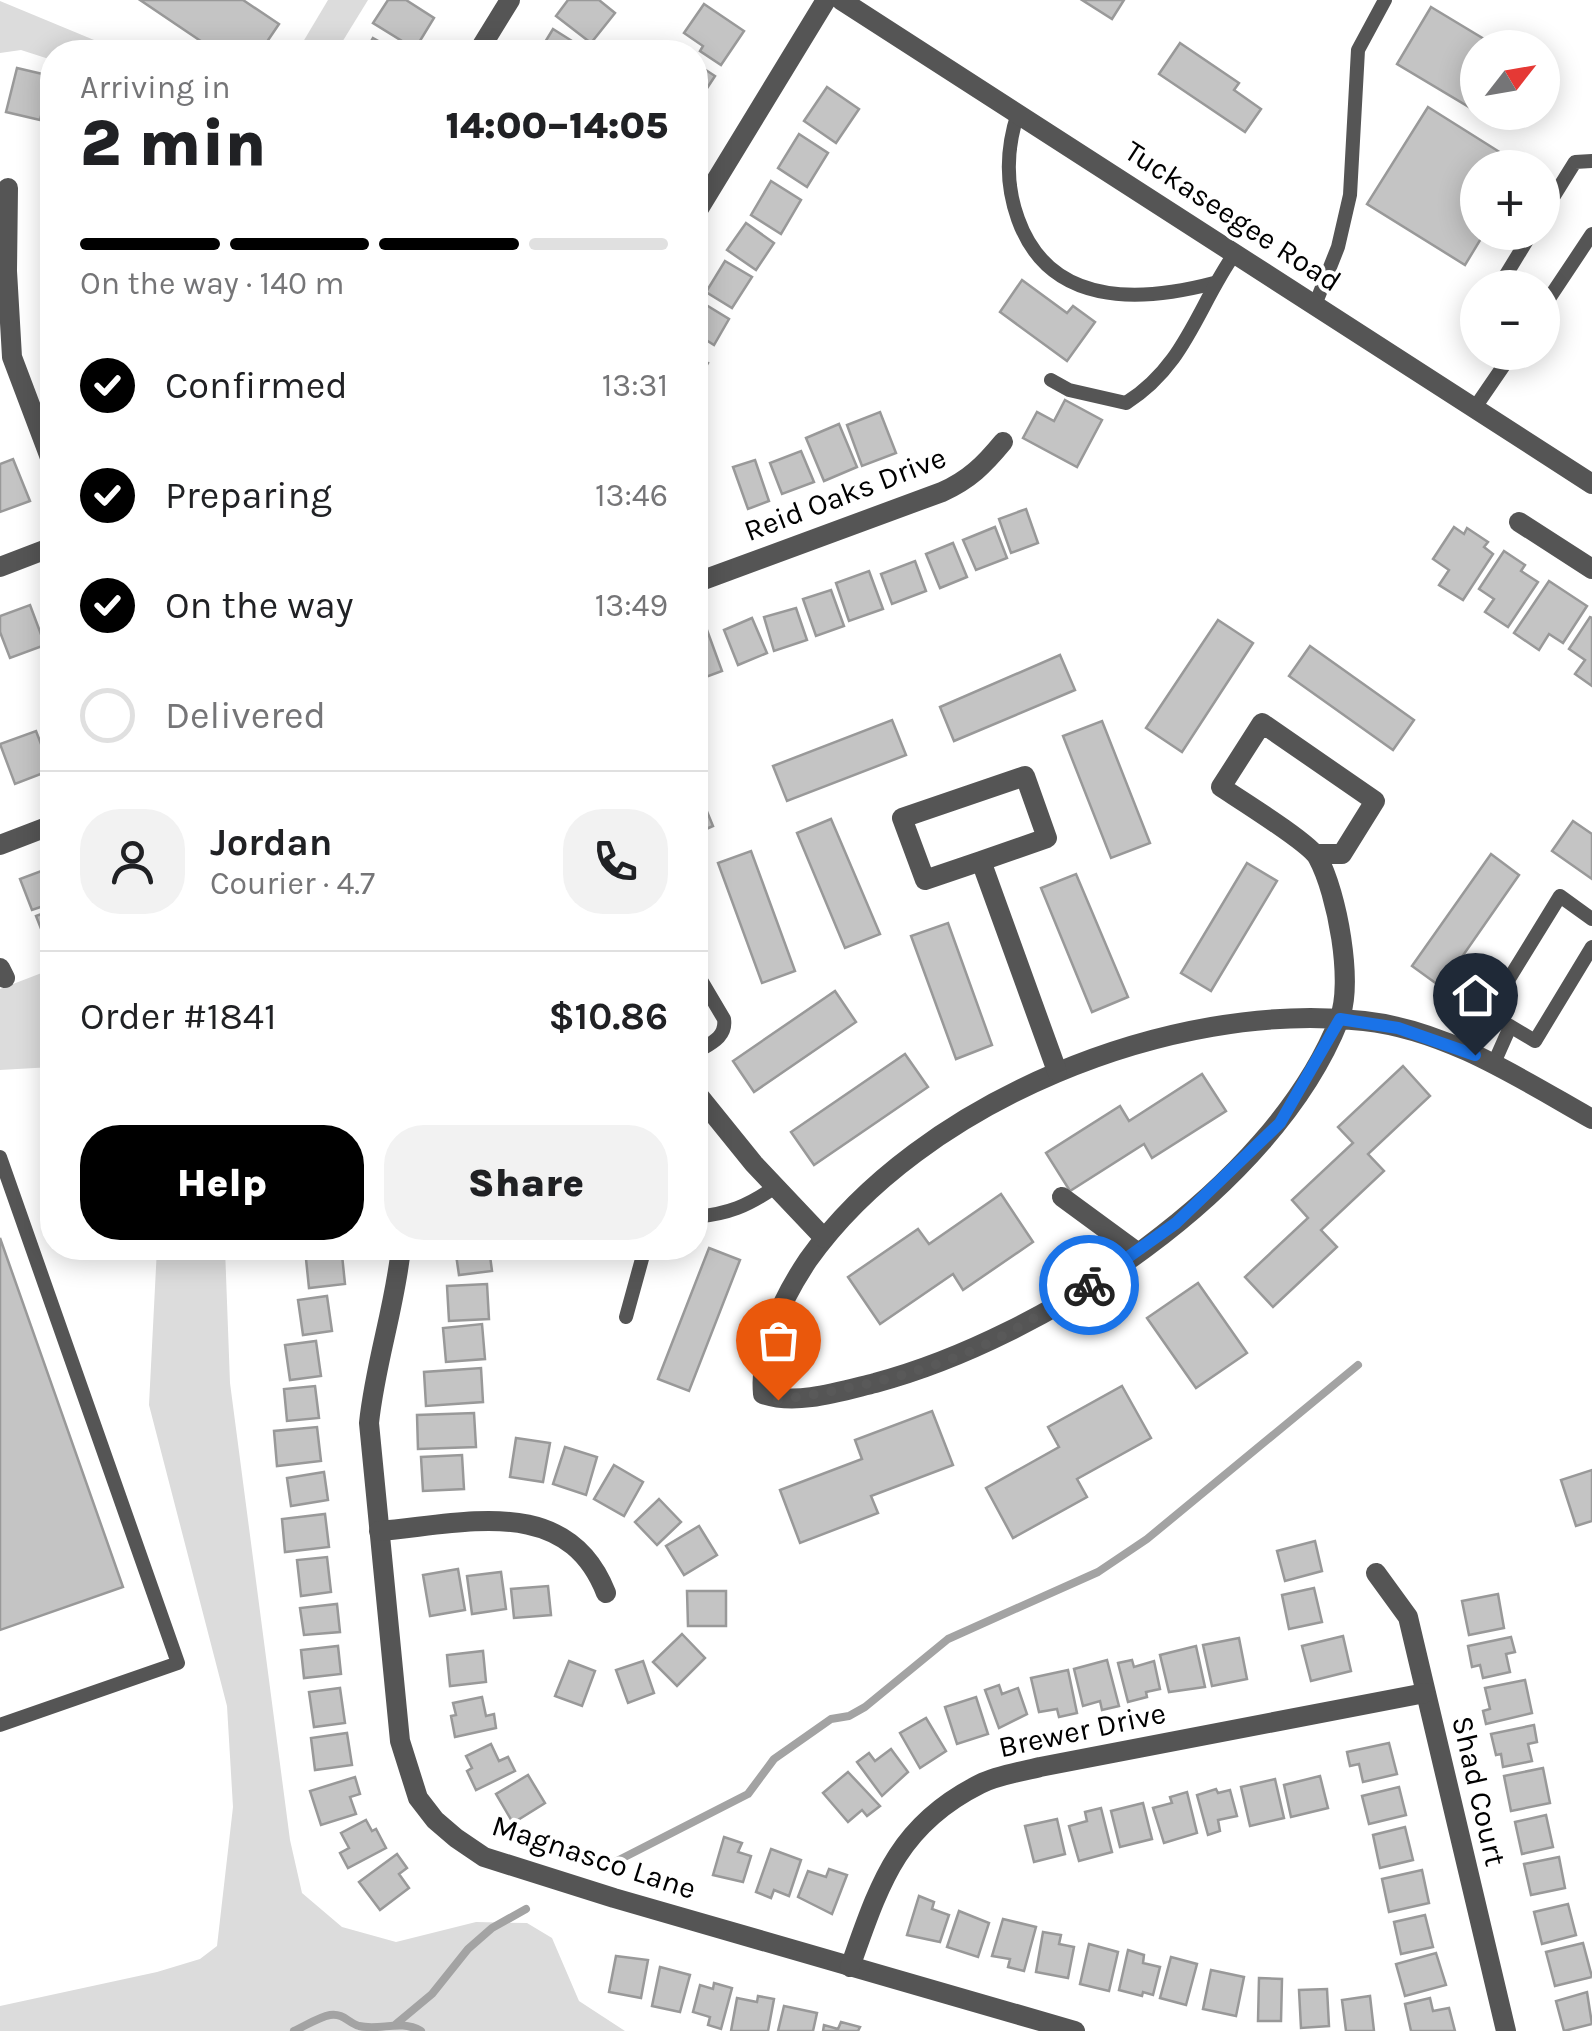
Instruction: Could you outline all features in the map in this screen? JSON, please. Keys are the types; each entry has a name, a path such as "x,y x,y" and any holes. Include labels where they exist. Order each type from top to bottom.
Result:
{"street":[{"path":"485,40 510,0"},
{"path":"708,193 826,0"},
{"name":"Tuckaseegee Road","path":"840,0 1592,484"},
{"path":"8,188 12,357 40,431"},
{"name":"Reid Oaks Drive","path":"708,578 953,488 981,469 1003,442"},
{"path":"1519,522 1592,569"},
{"path":"0,567 40,552"},
{"path":"1317,854 1342,854 1375,802 1262,722 1220,786 1317,854 1336,915 1346,990 1340,1019 1280,1123 1212,1192 1138,1252 1025,1324 960,1355 843,1391 778,1400 763,1394 762,1371 776,1322 800,1272 851,1208 924,1148 1017,1089 1058,1071 1180,1034 1271,1022 1340,1019 1398,1028 1494,1063 1592,1120"},
{"path":"1025,776 1048,838 980,861 925,880 902,818 1025,776"},
{"path":"0,845 40,829"},
{"path":"980,861 1058,1071"},
{"path":"708,1107 824,1238"},
{"path":"1062,1197 1138,1252"},
{"name":"Magnasco Lane","path":"400,1260 373,1386 369,1424 400,1742 418,1798 436,1820 484,1857 850,1968 1075,2031"},
{"path":"379,1531 494,1520 532,1523 568,1538 596,1569 606,1593"},
{"name":"Shad Court","path":"1376,1573 1408,1618 1506,2031"},
{"name":"Brewer Drive","path":"850,1968 876,1891 896,1854 946,1806 982,1782 1040,1767 1425,1693"}],"lane":[{"path":"1315,305 1338,248 1350,194 1358,50 1385,0"},
{"path":"1018,113 1009,140 1008,168 1013,204 1036,257 1080,287 1126,296 1176,293 1214,283"},
{"path":"1560,185 1574,162 1592,161"},
{"path":"1560,282 1592,234"},
{"path":"1050,380 1069,390 1126,403 1147,390 1177,356 1234,253"},
{"path":"1476,406 1501,370"},
{"path":"1592,919 1560,896 1488,1013 1535,1041 1592,947"},
{"path":"708,992 725,1028 722,1036 708,1045"},
{"path":"1494,1063 1510,1028"},
{"path":"0,1156 178,1663 0,1725"},
{"path":"708,1216 750,1206 776,1188"},
{"path":"626,1317 641,1260"}],"shaded area":[{"path":"328,0 368,0 343,40 304,40"},
{"path":"0,1 94,40 40,40 40,56 21,50 0,53"},
{"path":"40,974 40,1068 0,1070 0,989"},
{"path":"156,1260 225,1260 230,1383 290,1840 302,1893 342,1927 396,1942 476,1922 527,1923 552,1938 579,2001 625,2031 0,2031 0,2006 157,1972 200,1959 217,1946 233,1807 227,1706 149,1405"}],"building":[{"path":"140,0 243,0 279,24 268,40 199,40"},
{"path":"388,0 406,0 434,18 421,40 400,40 373,23"},
{"path":"568,0 599,0 615,13 593,40 587,40 556,16"},
{"path":"1082,0 1124,0 1112,19"},
{"path":"704,4 744,31 721,65 708,56 708,40 694,40 684,33"},
{"path":"1431,7 1469,30 1460,30 1460,102 1397,64"},
{"path":"553,29 570,40 546,40"},
{"path":"1180,43 1239,83 1234,90 1261,109 1245,132 1159,74"},
{"path":"17,68 40,73 40,120 6,112"},
{"path":"827,87 859,109 836,143 804,121"},
{"path":"1428,107 1496,150 1460,150 1460,250 1474,250 1465,265 1367,204"},
{"path":"799,134 828,153 807,187 778,168"},
{"path":"771,181 801,200 781,234 751,215"},
{"path":"746,223 774,243 756,270 727,250"},
{"path":"725,261 752,277 732,308 708,293"},
{"path":"1022,280 1067,313 1073,306 1095,322 1067,361 1000,312"},
{"path":"708,306 729,319 714,345 708,341"},
{"path":"1065,400 1102,420 1077,467 1023,438 1037,412 1054,421"},
{"path":"880,412 896,453 862,466 847,425"},
{"path":"839,424 857,467 824,481 806,438"},
{"path":"801,451 814,482 782,494 770,463"},
{"path":"13,459 30,501 0,512 0,464"},
{"path":"755,460 769,501 748,509 733,467"},
{"path":"1026,509 1038,543 1011,553 999,519"},
{"path":"995,527 1007,558 976,570 963,540"},
{"path":"1454,527 1464,534 1467,528 1488,542 1484,547 1493,554 1463,600 1439,585 1449,570 1433,559"},
{"path":"953,543 967,577 940,588 926,554"},
{"path":"1504,551 1525,565 1521,571 1538,582 1508,627 1485,612 1494,599 1479,589"},
{"path":"915,561 926,591 892,604 881,574"},
{"path":"869,571 883,609 849,621 836,583"},
{"path":"1549,581 1587,606 1563,643 1549,634 1539,650 1514,633"},
{"path":"831,590 844,626 816,636 803,599"},
{"path":"30,605 40,632 40,647 10,658 0,632 0,616"},
{"path":"796,608 807,640 774,651 764,617"},
{"path":"1590,617 1592,686 1575,674 1585,660 1569,649"},
{"path":"752,618 767,653 738,665 724,630"},
{"path":"1218,620 1253,643 1182,752 1146,728"},
{"path":"708,633 722,671 708,676"},
{"path":"1310,646 1414,720 1393,750 1289,676"},
{"path":"1060,655 1075,690 954,741 940,707"},
{"path":"892,720 906,755 787,801 773,766"},
{"path":"1102,721 1150,843 1111,858 1063,736"},
{"path":"36,731 40,741 40,774 15,784 0,744"},
{"path":"831,819 880,934 845,948 797,833"},
{"path":"1573,821 1592,834 1592,879 1552,851"},
{"path":"751,851 795,971 762,983 718,863"},
{"path":"1491,854 1519,875 1441,987 1412,966"},
{"path":"1247,863 1277,881 1211,991 1181,973"},
{"path":"40,872 40,907 32,910 20,879"},
{"path":"1076,874 1128,997 1092,1012 1041,888"},
{"path":"948,923 992,1045 956,1059 911,936"},
{"path":"835,991 856,1022 754,1092 733,1061"},
{"path":"905,1054 928,1087 814,1165 791,1132"},
{"path":"1403,1066 1430,1096 1368,1154 1384,1171 1321,1230 1337,1247 1273,1307 1245,1277 1308,1218 1292,1200 1353,1143 1338,1127"},
{"path":"1202,1074 1226,1111 1152,1158 1144,1144 1070,1191 1046,1153 1120,1106 1129,1121"},
{"path":"1001,1194 1033,1242 963,1290 953,1274 880,1324 848,1277 918,1229 929,1244"},
{"path":"0,1238 123,1587 0,1630"},
{"path":"708,1251 740,1260 689,1391 658,1379 704,1260 708,1260"},
{"path":"306,1260 343,1260 345,1284 309,1288"},
{"path":"457,1260 491,1260 492,1271 459,1275"},
{"path":"1198,1283 1247,1353 1196,1388 1147,1318"},
{"path":"487,1284 489,1319 449,1321 447,1286"},
{"path":"327,1296 332,1331 303,1335 298,1300"},
{"path":"482,1324 485,1359 446,1362 443,1328"},
{"path":"316,1341 321,1376 290,1380 285,1345"},
{"path":"481,1368 483,1402 426,1406 424,1372"},
{"path":"315,1386 319,1418 287,1421 284,1389"},
{"path":"1122,1386 1151,1438 1077,1479 1087,1497 1013,1538 986,1488 1059,1447 1048,1427"},
{"path":"932,1411 953,1465 871,1496 878,1513 800,1543 780,1490 862,1459 855,1440"},
{"path":"474,1413 476,1447 418,1449 417,1415"},
{"path":"317,1427 321,1461 277,1466 274,1431"},
{"path":"516,1438 550,1443 543,1482 510,1477"},
{"path":"565,1447 597,1457 586,1495 553,1484"},
{"path":"462,1455 464,1489 423,1491 421,1457"},
{"path":"614,1465 643,1482 624,1516 594,1499"},
{"path":"1592,1470 1592,1521 1576,1526 1561,1480"},
{"path":"324,1472 328,1500 291,1506 287,1478"},
{"path":"659,1499 681,1522 657,1545 635,1522"},
{"path":"325,1514 329,1547 285,1552 282,1519"},
{"path":"699,1526 717,1555 684,1575 666,1546"},
{"path":"1315,1541 1322,1571 1285,1581 1277,1551"},
{"path":"327,1557 331,1592 301,1596 297,1560"},
{"path":"458,1569 465,1610 430,1616 423,1575"},
{"path":"501,1572 506,1609 472,1614 467,1576"},
{"path":"548,1586 551,1615 514,1618 511,1589"},
{"path":"1314,1588 1322,1622 1289,1629 1282,1595"},
{"path":"687,1591 726,1591 726,1626 688,1626"},
{"path":"1498,1594 1504,1628 1469,1635 1462,1601"},
{"path":"337,1604 340,1632 304,1635 300,1608"},
{"path":"682,1634 705,1658 677,1686 653,1662"},
{"path":"1343,1636 1351,1671 1311,1681 1302,1646"},
{"path":"1511,1637 1515,1652 1506,1654 1510,1672 1483,1678 1480,1665 1472,1667 1468,1646"},
{"path":"1239,1638 1247,1679 1212,1686 1203,1645"},
{"path":"338,1646 341,1674 304,1678 301,1650"},
{"path":"1196,1646 1205,1687 1169,1692 1160,1655"},
{"path":"483,1651 486,1682 450,1686 447,1655"},
{"path":"1107,1660 1119,1706 1102,1710 1100,1701 1083,1706 1074,1669"},
{"path":"1132,1660 1134,1667 1154,1661 1160,1689 1128,1702 1118,1663"},
{"path":"569,1661 595,1671 582,1706 555,1696"},
{"path":"643,1661 654,1693 628,1703 616,1670"},
{"path":"1068,1670 1077,1713 1059,1717 1057,1709 1039,1712 1031,1678"},
{"path":"1525,1680 1532,1713 1486,1724 1483,1711 1490,1709 1485,1688"},
{"path":"999,1685 1002,1694 1018,1688 1027,1714 999,1728 985,1690"},
{"path":"340,1688 345,1723 314,1727 309,1692"},
{"path":"482,1697 486,1716 494,1714 496,1728 455,1737 453,1703"},
{"path":"976,1697 988,1734 957,1744 945,1707"},
{"path":"926,1718 946,1751 920,1768 900,1733"},
{"path":"1534,1725 1537,1742 1528,1744 1532,1761 1503,1767 1491,1734"},
{"path":"347,1733 352,1765 315,1770 311,1738"},
{"path":"1389,1743 1397,1774 1363,1782 1359,1764 1350,1766 1347,1752"},
{"path":"491,1744 499,1761 508,1757 515,1771 476,1790 467,1771 472,1768 466,1756"},
{"path":"891,1749 908,1772 882,1796 857,1762 869,1753 875,1761"},
{"path":"1543,1768 1550,1803 1511,1811 1504,1776"},
{"path":"848,1772 880,1806 867,1816 862,1810 848,1822 823,1793"},
{"path":"528,1775 545,1803 513,1823 496,1794"},
{"path":"1320,1776 1328,1808 1291,1817 1284,1785"},
{"path":"355,1777 360,1794 350,1797 356,1814 321,1825 310,1791"},
{"path":"1275,1779 1284,1818 1250,1826 1241,1787"},
{"path":"1399,1787 1406,1815 1369,1824 1362,1796"},
{"path":"1216,1789 1218,1793 1230,1790 1237,1816 1218,1820 1220,1831 1208,1835 1197,1795"},
{"path":"1187,1792 1197,1833 1164,1843 1153,1808 1172,1803 1170,1797"},
{"path":"1143,1803 1152,1839 1120,1847 1111,1811"},
{"path":"1101,1808 1112,1852 1079,1861 1069,1826 1087,1821 1085,1812"},
{"path":"1546,1815 1553,1847 1522,1854 1515,1822"},
{"path":"1057,1819 1065,1854 1034,1862 1025,1826"},
{"path":"366,1820 386,1848 348,1868 340,1853 349,1848 341,1833"},
{"path":"1405,1827 1413,1860 1380,1868 1373,1835"},
{"path":"724,1837 742,1843 738,1852 751,1856 743,1882 713,1875"},
{"path":"771,1849 801,1860 789,1896 774,1890 771,1898 756,1892"},
{"path":"397,1854 407,1868 399,1874 409,1888 380,1910 359,1882"},
{"path":"1559,1857 1565,1888 1531,1895 1524,1864"},
{"path":"829,1869 847,1875 832,1914 798,1897 808,1871 826,1877"},
{"path":"1422,1870 1429,1903 1389,1912 1382,1879"},
{"path":"919,1896 934,1902 932,1909 949,1915 940,1942 907,1935"},
{"path":"1568,1904 1576,1935 1542,1944 1534,1912"},
{"path":"959,1911 989,1923 978,1957 947,1947"},
{"path":"1425,1915 1433,1947 1401,1954 1394,1922"},
{"path":"1003,1919 1036,1927 1024,1971 1008,1967 1010,1959 992,1956"},
{"path":"1043,1932 1061,1935 1059,1944 1074,1947 1068,1978 1036,1972"},
{"path":"1583,1943 1592,1977 1555,1986 1546,1952"},
{"path":"1089,1944 1118,1952 1109,1991 1080,1984"},
{"path":"1128,1950 1144,1955 1143,1963 1160,1967 1153,1995 1119,1990"},
{"path":"1436,1953 1446,1985 1405,1996 1396,1964"},
{"path":"616,1956 648,1960 641,1998 609,1992"},
{"path":"1171,1957 1197,1964 1186,2005 1160,1998"},
{"path":"660,1967 690,1975 680,2012 652,2006"},
{"path":"1211,1970 1244,1977 1236,2016 1203,2009"},
{"path":"1259,1978 1282,1979 1281,2021 1258,2021"},
{"path":"714,1983 732,1988 721,2029 708,2025 710,2017 693,2012 700,1985 713,1989"},
{"path":"1327,1989 1329,2026 1301,2028 1299,1990"},
{"path":"1587,1992 1592,2024 1564,2031 1556,2001"},
{"path":"758,1996 774,1999 768,2031 731,2031 737,1998 757,2002"},
{"path":"1370,1996 1374,2031 1346,2031 1342,2000"},
{"path":"1430,1998 1433,2011 1449,2008 1455,2031 1411,2031 1405,2004"},
{"path":"784,2006 817,2013 813,2031 778,2031"},
{"path":"841,2022 860,2027 858,2031 823,2031 824,2025 838,2029"}],"waterway":[{"path":"611,1864 748,1794 774,1759 831,1719 849,1716 865,1707 948,1639 1098,1572 1147,1539 1358,1365"},
{"path":"396,2024 432,1994 468,1949 492,1928 526,1909"},
{"path":"294,2031 330,2015 359,2026 406,2026 421,2031"}],"way so far":[{"path":"778,1400 843,1391 960,1355 1025,1324 1089,1285"}],"route":[{"path":"1089,1285 1176,1223 1280,1123 1340,1019 1398,1028 1475,1055"}]}
